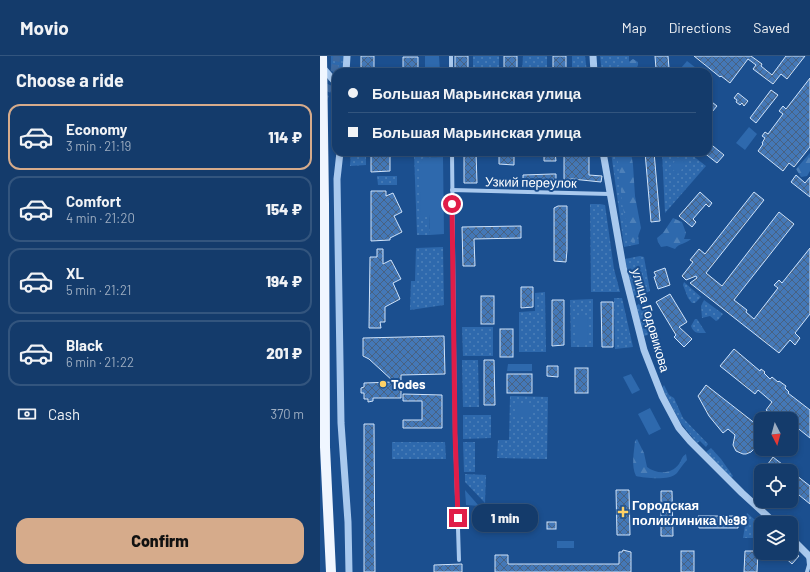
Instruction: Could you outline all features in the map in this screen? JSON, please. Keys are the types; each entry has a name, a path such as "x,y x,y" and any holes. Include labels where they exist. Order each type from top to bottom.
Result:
{"main road":[{"path":"322,56 325,447 331,572"}],"street":[{"path":"346,68 347,56"},
{"path":"451,56 451,68"},
{"path":"593,56 594,68"},
{"path":"322,67 332,78"},
{"path":"340,156 337,179 340,423 348,522 349,572"},
{"path":"452,156 454,428 459,560"},
{"name":"улица Годовикова","path":"604,156 622,267 644,350 662,396 680,428 690,441 737,489 767,516"},
{"name":"Узкий переулок","path":"452,190 610,194"},
{"path":"798,545 809,556 807,572"}],"green space":[{"path":"331,56 344,56 344,68 332,68 332,71"},
{"path":"425,56 439,56 440,68 425,68"},
{"path":"473,56 499,56 499,68 473,68"},
{"path":"523,56 547,56 547,68 522,68"},
{"path":"572,56 585,56 586,68 572,68"},
{"path":"600,56 629,56 629,68 602,68"},
{"path":"633,59 638,62 638,65 637,68 615,68"},
{"path":"687,61 696,68 681,68"},
{"path":"749,127 757,134 745,150 736,143"},
{"path":"810,153 810,171 807,176 801,177 796,169"},
{"path":"351,156 366,156 366,165 350,166"},
{"path":"414,156 443,156 423,158 421,215 429,215 430,235 417,235"},
{"path":"612,156 630,156 639,244 624,247"},
{"path":"617,156 632,156 635,196 641,228 637,239 633,243 627,238 628,232 622,203"},
{"path":"662,156 693,156 706,166 665,213"},
{"path":"443,157 444,234 430,235 429,215 421,215 419,167 423,158"},
{"path":"678,157 686,164 678,174 670,167"},
{"path":"377,176 397,176 397,185 378,185"},
{"path":"590,204 605,205 614,269 620,292 591,292"},
{"path":"673,218 682,222 686,233 684,239 691,239 675,249 667,246 661,247 657,238 663,233"},
{"path":"443,247 444,305 410,310 411,281 415,281 416,248"},
{"path":"640,256 644,257 650,291 634,299 625,259"},
{"path":"684,282 701,297 695,303 692,303 688,298 683,285"},
{"path":"545,292 546,352 519,352 519,312 535,311 535,293"},
{"path":"614,298 622,298 633,347 615,349"},
{"path":"593,299 593,347 571,347 570,300"},
{"path":"704,300 723,314 718,320 716,321 710,316 702,318 701,306"},
{"path":"641,302 646,304 655,333 644,336 636,306"},
{"path":"576,316 587,316 588,344 576,344"},
{"path":"695,319 697,319 706,333 699,333 693,330 691,326"},
{"path":"462,327 493,327 493,356 463,356"},
{"path":"462,360 478,360 479,407 463,407"},
{"path":"508,364 532,364 532,371 507,371"},
{"path":"631,374 640,390 632,394 623,377"},
{"path":"664,385 669,395 674,398 683,418 708,444 706,447 700,441 697,443 680,422 662,388"},
{"path":"510,396 548,397 547,459 497,458 498,440 509,440"},
{"path":"515,405 533,405 533,416 515,416"},
{"path":"650,408 661,429 649,435 638,414"},
{"path":"463,415 491,415 491,438 463,439"},
{"path":"637,439 644,453 647,467 655,471 668,472 676,468 682,457 686,454 687,460 674,476 663,478 645,478 636,476 634,472 633,459 635,441"},
{"path":"392,442 445,442 446,459 392,459"},
{"path":"463,442 475,442 475,472 464,472"},
{"path":"711,448 733,476 731,478 706,452"},
{"path":"465,474 486,475 485,503 465,482"},
{"path":"465,490 479,506 466,505"},
{"path":"747,513 754,519 754,538 743,538"},
{"path":"557,541 574,541 574,548 557,548"}],"building":[{"path":"361,56 374,56 374,68 361,68"},
{"path":"455,56 468,56 468,68 455,68"},
{"path":"504,56 517,56 517,68 504,68"},
{"path":"553,56 566,56 566,68 553,68"},
{"path":"655,56 668,56 669,68 656,68"},
{"path":"694,56 751,56 762,64 761,66 772,75 786,56 805,56 787,79 781,74 773,84 753,69 756,65 748,59 730,83 712,71 712,68 709,68"},
{"path":"403,57 418,57 418,68 403,68"},
{"path":"810,78 810,147 794,167 789,163 783,171 758,151 765,138 762,136 765,132 768,134 783,114 779,111 783,106 786,109"},
{"path":"771,90 778,95 756,123 750,118"},
{"path":"738,93 748,101 744,106 742,103 740,105 736,102 737,100 734,98"},
{"path":"712,102 717,106 712,112"},
{"path":"712,145 724,155 717,163 708,156 712,156"},
{"path":"371,156 390,156 390,171 371,172"},
{"path":"464,156 476,156 477,183 464,183"},
{"path":"499,156 514,156 514,165 499,164"},
{"path":"544,156 555,156 556,161 544,161"},
{"path":"564,156 589,156 589,175 602,176 601,182 572,179 564,180"},
{"path":"645,156 654,156 660,221 651,222"},
{"path":"556,174 556,180 523,182 523,175"},
{"path":"796,175 805,183 810,177 810,197 791,182"},
{"path":"371,191 386,191 386,196 393,193 402,212 394,216 402,232 390,238 390,240 371,241"},
{"path":"700,192 712,203 709,207 706,204 693,219 696,222 692,227 679,216"},
{"path":"754,192 764,200 706,273 722,286 779,212 794,224 734,300 747,310 746,312 754,319 778,288 774,285 779,280 782,283 810,248 810,314 795,333 800,338 795,345 790,340 779,353 690,283 697,278 696,276 686,280 682,276 693,262 690,260 699,249 705,254"},
{"path":"558,206 567,206 566,262 554,261 554,208"},
{"path":"521,226 521,238 474,239 475,266 463,266 462,227"},
{"path":"377,249 383,249 383,264 391,260 401,279 393,283 400,299 385,307 385,322 380,322 381,328 369,328 370,257 377,257"},
{"path":"665,268 670,285 658,289 654,272"},
{"path":"521,287 533,287 533,307 521,308"},
{"path":"670,294 687,322 679,327 692,339 684,347 674,337 676,335 656,302"},
{"path":"481,296 494,296 494,324 481,324"},
{"path":"552,300 564,300 564,345 552,346"},
{"path":"601,302 613,302 613,347 602,347"},
{"path":"500,329 513,329 513,357 500,357"},
{"path":"444,336 445,374 401,375 401,398 373,398 373,401 368,402 368,399 364,399 364,393 361,393 361,388 364,387 364,383 394,382 369,359 363,356 363,338"},
{"path":"734,349 760,371 761,369 765,372 764,373 770,379 772,377 786,386 785,388 789,392 788,393 810,410 810,438 798,428 798,412 768,412 766,410 772,402 758,390 755,394 720,366"},
{"path":"484,360 494,360 495,405 484,405"},
{"path":"547,366 558,366 558,377 547,376"},
{"path":"575,368 588,368 588,393 575,393"},
{"path":"507,374 532,374 532,393 507,393"},
{"path":"706,385 754,423 754,449 751,452 743,454 736,451 733,445 735,435 728,429 723,433 709,416 698,396"},
{"path":"403,394 442,395 442,428 403,428 403,420 422,420 422,401 403,401"},
{"path":"364,424 374,424 375,572 364,572"},
{"path":"773,457 782,464 768,464"},
{"path":"798,477 810,486 810,504 799,495"},
{"name":"Городская поликлиника №98","path":"616,490 629,490 630,535 617,535"},
{"path":"661,491 672,491 673,536 661,536"},
{"path":"698,516 738,516 738,528 699,528"},
{"path":"547,522 556,522 556,529 547,529"},
{"path":"623,550 631,552 631,572 495,572 495,555 508,555 508,564 619,564 619,552 622,552"},
{"path":"681,551 694,551 694,572 681,572"},
{"path":"745,551 754,551 754,560 758,560 757,572 744,572"},
{"path":"788,560 796,560 792,564"},
{"path":"462,564 462,572 434,572 434,565"}],"tunnel":[{"path":"335,68 337,56"},
{"path":"323,101 332,79"}],"place":[{"name":"Todes","path":"383,384"},
{"name":"Городская поликлиника №98","path":"623,512"}],"route":[{"path":"452,204 452,281 458,518"}]}
